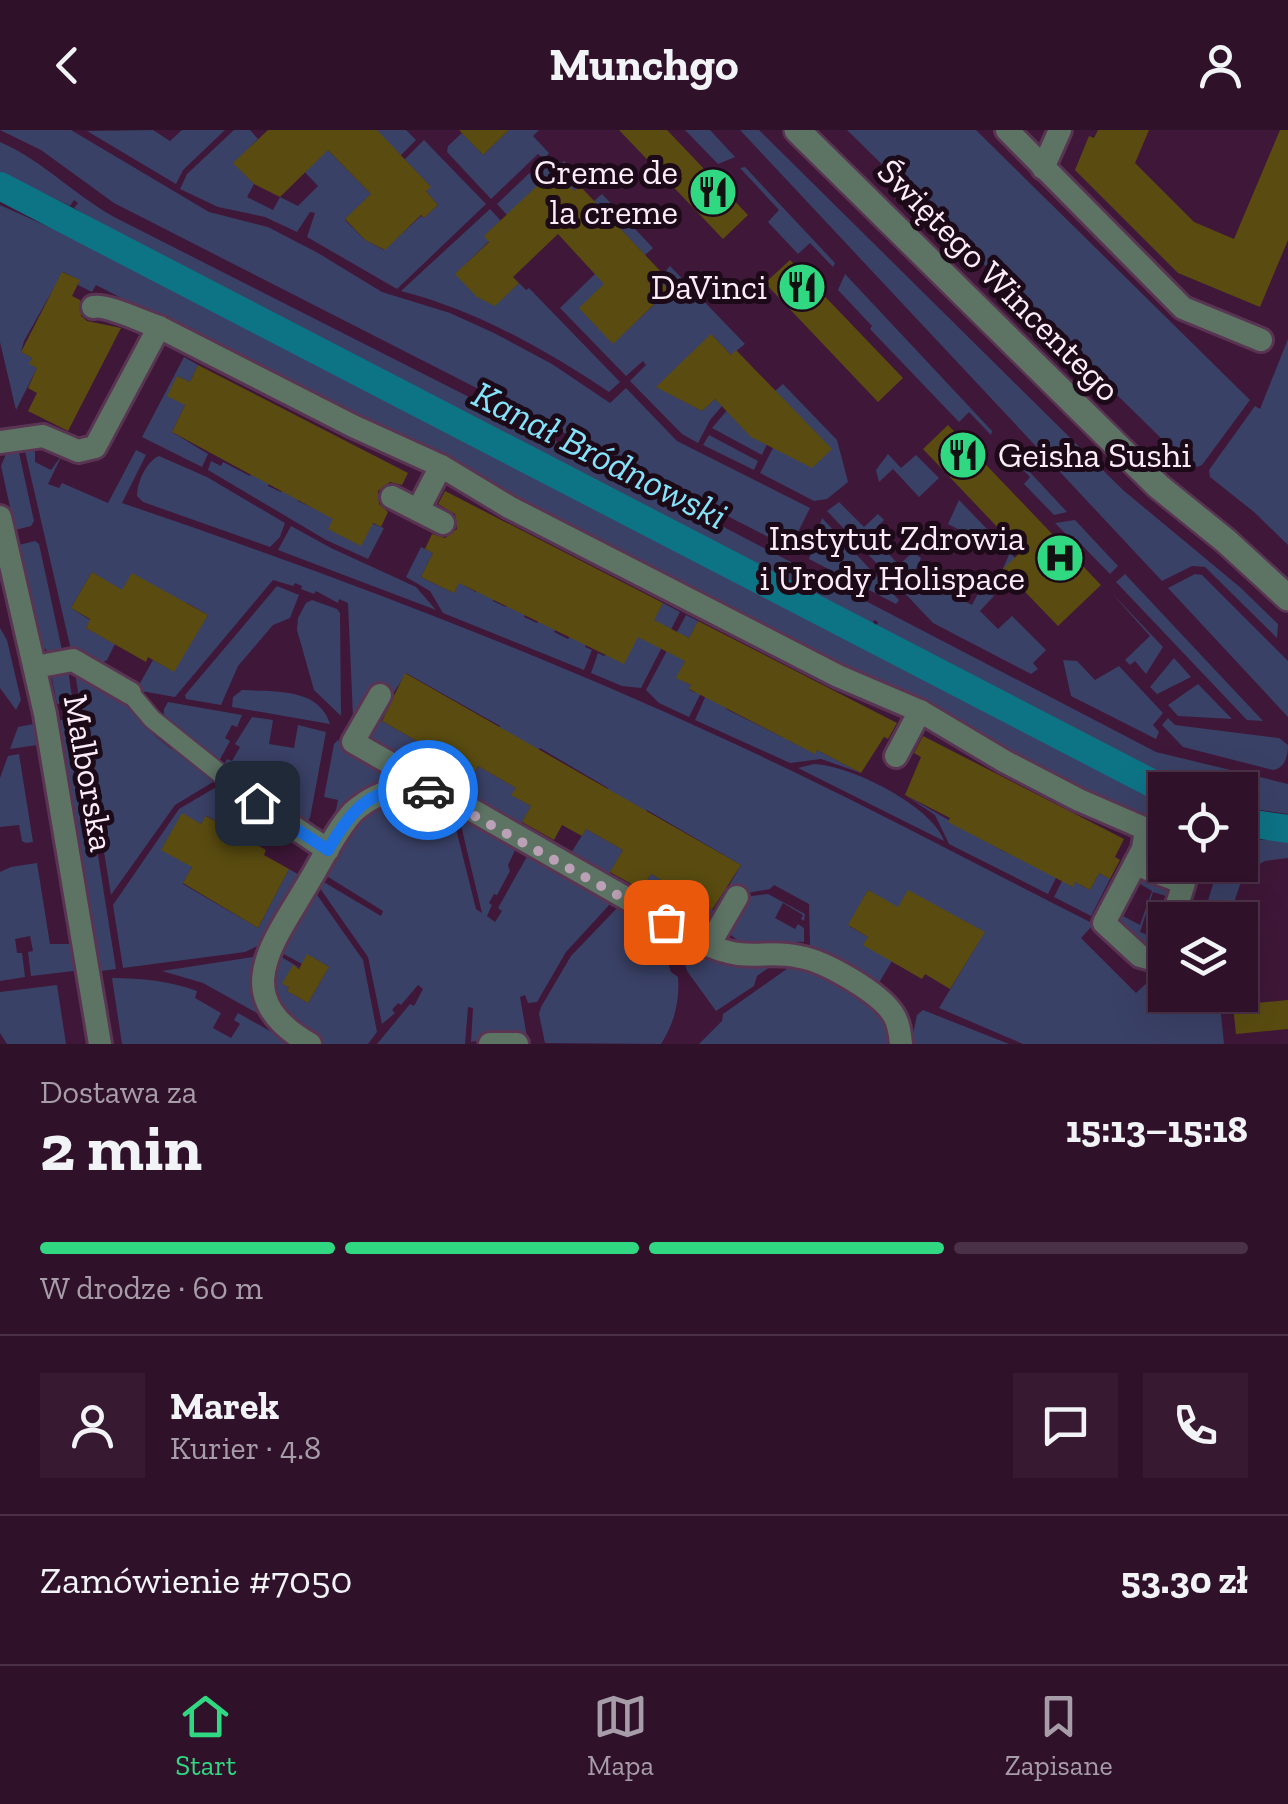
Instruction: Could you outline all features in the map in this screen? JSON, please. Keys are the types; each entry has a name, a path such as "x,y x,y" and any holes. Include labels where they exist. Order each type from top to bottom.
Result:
{"street":[{"name":"Świętego Wincentego","path":"797,130 1158,486 1288,598"},
{"path":"1007,130 1183,308 1261,340"},
{"path":"1043,168 1060,130"},
{"path":"93,307 102,305 159,327 353,426 441,466 510,507 838,676 920,712 1004,761 1146,829 1143,849 1104,924 1140,956 1148,958"},
{"path":"0,442 42,436 78,450 95,447 159,327"},
{"path":"418,510 441,466"},
{"path":"392,497 443,523"},
{"name":"Malborska","path":"0,516 10,602 35,667 100,1044"},
{"path":"35,667 75,661 130,693 152,719 257,803 328,850"},
{"path":"380,695 353,742 709,946 740,956 792,956 818,962 877,998 896,1020 901,1044"},
{"path":"897,756 920,712"},
{"path":"310,1044 274,1018 266,1000 263,976 269,952 348,817 372,797 405,788 438,792"},
{"path":"1135,864 1184,883 1178,902"},
{"path":"709,946 737,896"},
{"path":"490,1044 517,1044"}],"shaded area":[{"path":"0,130 71,130 209,212 268,227 382,292 450,313 494,333 552,364 610,403 626,388 677,441 810,508 790,548 114,203 41,150"},
{"path":"153,130 170,141 182,130 225,130 183,170 176,184 87,131"},
{"path":"234,130 250,130 258,139 234,163 254,184 247,197 273,210 280,197 298,206 318,186 300,167 323,145 371,194 345,220 365,240 384,250 438,205 426,191 430,186 406,161 402,162 424,140 486,204 397,289 307,237 315,213 310,212 297,232 265,217 218,207 180,189 187,174"},
{"path":"377,130 406,130 416,140 398,158"},
{"path":"509,130 539,130 533,136 549,153 544,159 538,154 491,199 447,152 448,146 462,133 483,155"},
{"path":"685,130 710,130 735,157 718,164"},
{"path":"740,130 759,130 1123,490 1241,588 1278,624 1277,638 1205,567 1192,566 1162,581"},
{"path":"847,130 976,130 1250,400 1202,465 1197,467 1167,444"},
{"path":"0,142 118,219 670,499 1156,752 1238,772 1156,772 876,627 878,622 874,620 872,625 119,236 74,208 78,203 74,200 70,206 0,172"},
{"path":"554,158 560,164 564,161 585,183 574,191 507,215 497,204 538,165 543,169"},
{"path":"745,167 835,263 833,267 810,243 798,254 768,222 779,210 740,168"},
{"path":"602,194 653,248 645,255 594,201"},
{"path":"0,205 89,245 1148,795 1148,818 1100,799 96,285 92,292 63,272 24,341 21,352 32,358 30,364 37,368 16,410 0,342"},
{"path":"490,209 501,221 489,241 456,274 495,305 519,283 526,290 529,288 620,382 609,392 510,333 457,309 401,291"},
{"path":"670,266 745,344 731,355 712,335 657,387 702,411 715,399 722,406 698,443 682,434 630,381 646,365 643,361 626,376 560,308 598,271 605,283 613,343 669,291 659,279"},
{"path":"845,274 992,431 991,435 969,412 959,422 870,329 872,326 838,290"},
{"path":"1288,339 1288,545 1210,477 1209,470 1255,406 1260,409"},
{"path":"184,357 198,365 190,382 177,376 185,405 172,432 208,454 202,467 142,437"},
{"path":"783,384 837,440 848,482 827,499 814,501 760,473 773,448 831,449 775,391"},
{"path":"729,408 767,444 762,455 712,428"},
{"path":"709,435 758,461 754,470 703,445"},
{"path":"1001,441 1067,512 1054,515 1024,484 1030,477 999,445"},
{"path":"35,445 35,462 51,470 62,455 48,484 59,488 62,483 108,503 136,450 146,455 122,503 376,594 544,660 790,770 1094,924 1081,938 1136,993 1148,982 1148,1012 1221,1012 1224,1044 1023,1044 939,1008 984,933 963,920 897,909 868,890 849,926 868,937 864,944 892,961 880,981 870,984 810,946 809,904 774,885 741,894 727,889 741,865 406,673 391,697 356,723 348,603 339,599 338,603 316,591 314,594 295,583 293,586 273,580 175,697 141,691 139,685 153,660 173,671 208,615 187,603 121,592 92,572 71,608 90,620 86,628 115,644 107,660 99,665 71,650 24,447"},
{"path":"18,448 34,521 31,526 15,530 1,466 6,454"},
{"path":"888,454 901,468 916,455 939,478 919,497 893,469 879,482 876,470"},
{"path":"159,456 207,477 285,523 280,537 270,547 143,502 137,496 141,479"},
{"path":"211,461 221,466 223,462 250,476 253,471 270,480 268,486 281,492 284,487 300,495 298,501 311,507 314,502 384,528 368,559 326,540 208,470"},
{"path":"959,500 1016,559 1001,573 1009,555 948,524"},
{"path":"839,502 864,527 878,514 884,520 870,534 899,565 913,552 921,558 913,575 972,605 981,588 994,596 980,611 998,629 1012,616 1046,650 1033,663 1038,669 1031,674 933,623 827,511"},
{"path":"822,518 899,600 896,604 809,559"},
{"path":"1075,520 1118,566 1110,574 1055,523"},
{"path":"291,526 416,587 436,610 278,550"},
{"path":"35,541 39,544 62,650 50,653 44,648 19,545"},
{"path":"421,547 433,553 421,577 454,593 461,578 463,585 476,592 479,587 495,596 493,601 506,607 509,603 526,612 524,617 537,623 540,618 557,627 554,632 587,643 585,647 592,650 584,670 443,613 430,591 406,577"},
{"path":"1125,574 1263,721 1247,720 1116,582"},
{"path":"1195,574 1202,575 1288,661 1288,717 1168,588"},
{"path":"277,586 299,595 290,618 273,625 238,666 221,705 186,699 185,695"},
{"path":"1109,590 1163,647 1146,674 1135,661 1130,665 1125,660 1150,636"},
{"path":"312,600 340,613 341,716 314,690 297,630 298,618"},
{"path":"663,603 680,612 641,688 622,686 591,673 598,653 604,656 638,634"},
{"path":"686,615 698,621 689,638 683,635 685,661 677,678 691,685 689,690 702,691 689,717 659,703 646,690"},
{"path":"0,628 7,640 21,700 16,710 0,688"},
{"path":"1174,658 1191,677 1157,694 1150,687"},
{"path":"1063,660 1077,661 1095,680 1119,666 1163,713 1153,725 1159,732 1156,739 1071,696"},
{"path":"68,669 72,697 70,703 57,704 52,679 55,673"},
{"path":"80,672 119,695 156,729 153,734 171,749 176,745 218,779 175,805 111,895 76,679"},
{"path":"1198,684 1232,719 1178,716 1168,705"},
{"path":"242,690 305,698 316,703 330,724 232,707 233,697"},
{"path":"707,693 728,710 784,738 786,734 790,741 861,773 821,759 790,763 695,720"},
{"path":"168,702 242,715 237,727 232,725 225,738 230,741 218,763 164,722"},
{"path":"76,717 116,969 101,971 60,720"},
{"path":"252,717 273,720 269,744 294,748 298,725 326,732 310,818 305,825 267,803 223,766 227,759 232,761 240,747 235,744"},
{"path":"375,717 443,756 429,780 371,746 366,732"},
{"path":"1168,718 1175,725 1279,738 1288,745 1286,757 1273,770 1183,747 1162,725"},
{"path":"34,724 37,745 10,749 18,727"},
{"path":"338,740 400,777 334,820 338,800 324,797"},
{"path":"19,754 33,842 26,843 22,841 19,825 0,827 0,778 8,756"},
{"path":"814,764 848,772 888,790 924,814 944,841 798,768"},
{"path":"478,766 516,788 512,795 531,806 518,830 460,797"},
{"path":"1258,777 1288,784 1288,814 1258,810"},
{"path":"223,783 250,808 236,833 207,816 201,824 182,814 162,849 193,865 183,884 258,928 289,869 303,877 266,942 245,952 123,968 113,905 179,809"},
{"path":"905,795 1003,851 1058,874 1048,894 949,844 935,815"},
{"path":"401,797 430,800 451,809 476,909 482,913 459,817 461,814 517,846 508,865 510,871 489,903 492,905 487,916 495,922 502,911 498,908 529,853 611,900 566,952 537,1002 528,1003 525,995 520,997 527,1037 510,1034 471,1042 473,1008 468,1007 465,1044 377,1044 410,1004 414,1006 423,989 418,985 382,1024 368,957 317,884 322,881 381,916 383,911 325,875 352,826 371,811"},
{"path":"586,829 623,850 606,880 568,858"},
{"path":"1258,840 1288,840 1288,858 1258,865"},
{"path":"37,863 50,944 70,944 74,971 31,976 30,936 15,939 17,953 22,953 25,977 0,981 0,872"},
{"path":"1099,873 1110,879 1091,916 1054,897 1064,877 1072,887 1075,882 1090,890"},
{"path":"651,874 721,915 703,930 638,898"},
{"path":"1146,879 1167,887 1169,897 1153,892 1148,902 1152,891 1137,882"},
{"path":"1214,882 1241,882 1234,902 1208,902"},
{"path":"315,892 363,960 377,1032 368,1044 325,1044 299,1030 281,1012 271,983 278,955 300,968 293,966 283,984 289,987 287,991 308,1003 329,967 308,955 302,964 280,952"},
{"path":"768,894 805,914 804,921 803,915 783,903 775,918 795,929 798,924 804,928 804,942 748,946 729,933 743,897"},
{"path":"1148,902 1140,932 1148,935 1148,946 1142,945 1119,918 1121,915 1140,925"},
{"path":"619,906 656,927 671,972 678,977 677,1003 666,1036 661,1044 545,1043 541,1007 571,956"},
{"path":"681,940 774,964 757,976 754,986 716,1011 687,971 679,946"},
{"path":"253,957 258,960 261,1007 257,1013 203,983 162,971"},
{"path":"791,966 802,966 831,980 869,1005 888,1029 894,1044 699,1044 722,1021 723,1014"},
{"path":"112,978 155,981 197,991 195,998 221,1013 213,1028 231,1038 240,1024 234,1020 238,1013 293,1044 122,1044"},
{"path":"57,985 66,1044 7,1044 0,1033 0,992"},
{"path":"923,1010 1009,1044 911,1044 917,1015"}],"building":[{"path":"268,130 377,130 431,187 426,191 438,205 424,218 421,215 385,250 365,240 345,219 371,194 328,150 280,197 254,184 233,163"},
{"path":"459,130 509,130 483,155"},
{"path":"619,130 667,130 748,215 723,239"},
{"path":"1098,130 1149,130 1135,163 1194,222 1234,239 1280,130 1288,130 1288,240 1260,307 1178,273 1075,170 1089,136 1094,138"},
{"path":"554,170 574,191 580,186 664,275 659,279 669,290 613,344 579,308 604,284 558,234 513,277 519,283 495,306 477,297 455,274 489,242 484,236"},
{"path":"790,260 903,378 878,402 765,283"},
{"path":"62,272 80,280 72,296 80,300 81,316 87,321 121,328 68,431 28,411 37,393 28,388 37,368 29,364 32,358 21,352"},
{"path":"711,334 731,355 736,350 832,449 812,468 751,437 715,399 702,411 656,387"},
{"path":"198,365 408,473 402,485 390,482 378,491 379,504 388,512 381,527 373,523 361,546 328,529 333,519 172,432 185,405 167,396 177,376 190,382"},
{"path":"948,425 1101,585 1058,626 1003,569 1021,552 923,449"},
{"path":"445,491 663,603 654,620 689,638 698,621 897,723 861,773 817,750 815,754 689,689 691,685 676,678 685,661 638,637 624,664 459,583 454,593 421,577 433,553 425,549 432,534 445,538 457,529 455,514 438,504"},
{"path":"92,572 122,590 132,573 208,615 174,672 148,657 146,662 86,628 90,619 71,608"},
{"path":"405,673 741,865 712,910 651,874 642,890 610,872 623,850 586,829 582,836 562,825 554,840 522,822 531,806 511,795 516,788 478,766 465,789 434,771 443,756 382,721"},
{"path":"923,736 1124,839 1115,857 1120,860 1110,879 1099,873 1090,890 1075,882 1073,887 948,822 950,818 905,795 921,757 914,753"},
{"path":"182,813 201,824 206,816 266,850 264,855 289,869 258,928 183,883 192,867 161,850"},
{"path":"868,890 898,907 908,890 985,932 950,989 925,974 922,979 863,945 868,937 848,925"},
{"path":"307,954 329,967 308,1003 282,984 293,965 299,969"},
{"path":"1288,1000 1288,1029 1236,1034 1234,1012 1258,1012 1258,1003"}],"waterway":[{"name":"Kanał Bródnowski","path":"0,186 1148,781"},
{"name":"Kanał Bródnowski","path":"1258,825 1288,829"}],"way so far":[{"path":"428,790 438,792 666,922"}],"place":[{"name":"Creme de la creme","path":"713,192"},
{"name":"DaVinci","path":"802,287"},
{"name":"Geisha Sushi","path":"963,455"},
{"name":"Instytut Zdrowia i Urody Holispace","path":"1060,558"}],"route":[{"path":"257,803 328,850 348,817 365,802 405,788 428,790"}]}
